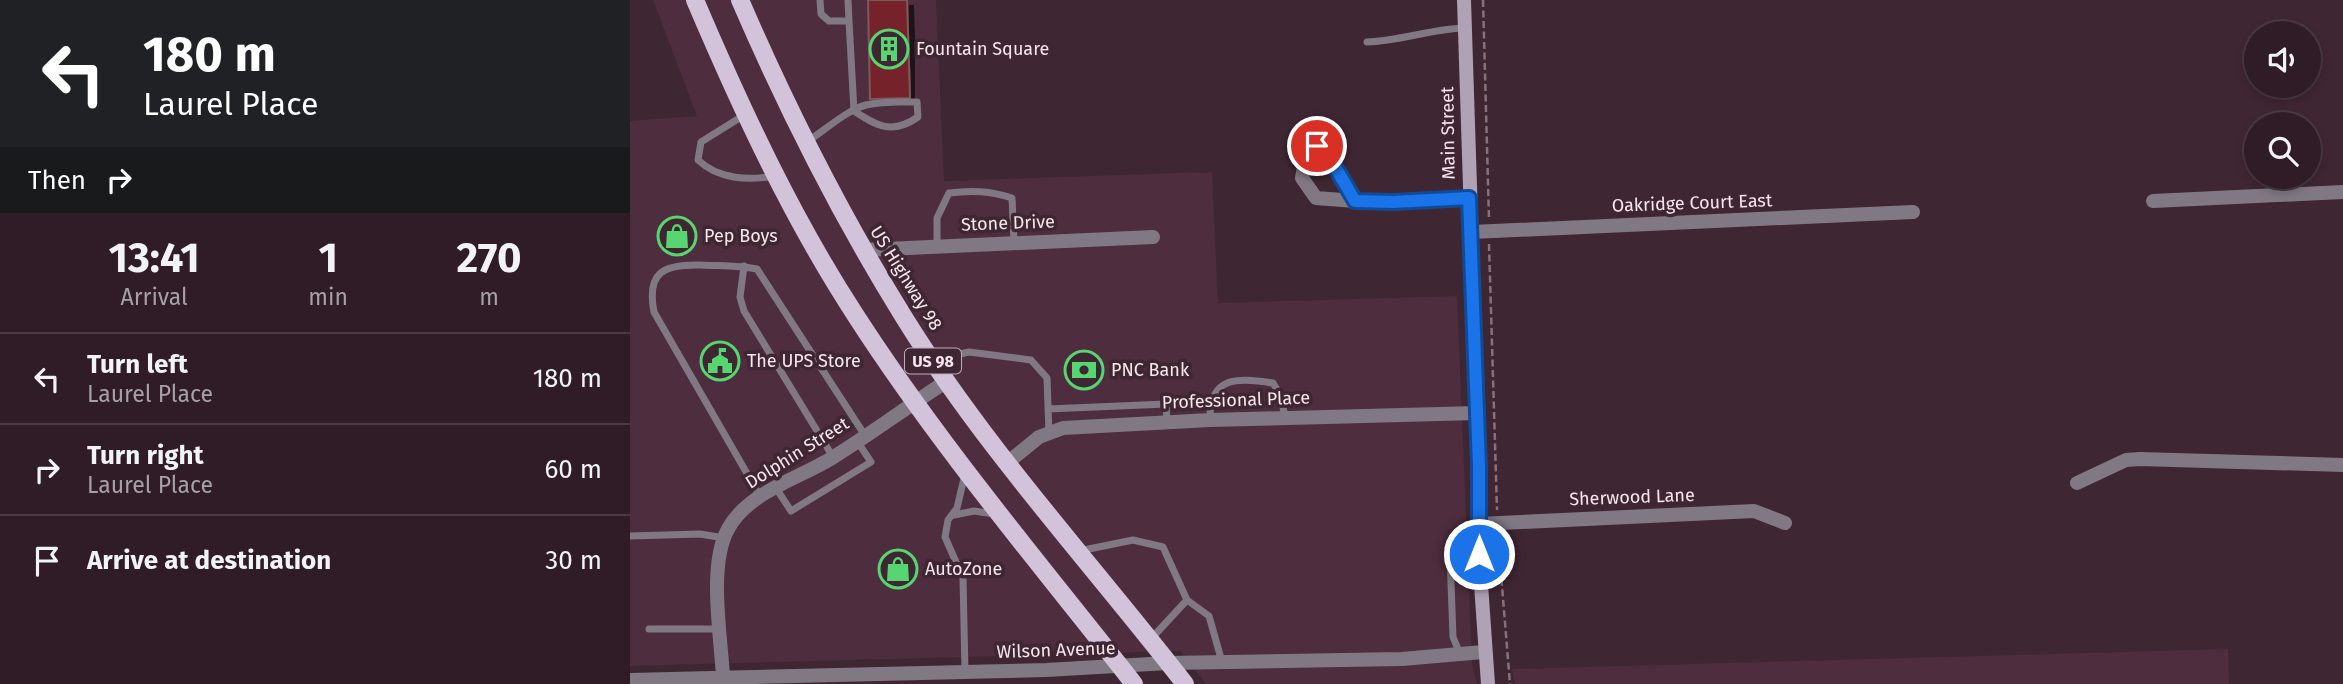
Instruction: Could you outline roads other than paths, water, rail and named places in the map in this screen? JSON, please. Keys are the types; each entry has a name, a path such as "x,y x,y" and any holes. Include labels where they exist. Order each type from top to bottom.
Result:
{"main road":[{"name":"US 98","path":"695,0 746,114 854,314 913,402 965,472 1134,684"},
{"name":"US Highway 98","path":"740,0 804,144 864,250 933,360 1007,463 1185,684"},
{"name":"Main Street","path":"1464,0 1479,554 1483,652 1488,684"}],"street":[{"path":"2154,201 2343,192"},
{"path":"1355,201 1469,198"},
{"name":"Oakridge Court East","path":"1472,232 1913,212"},
{"name":"Stone Drive","path":"864,250 1153,237"},
{"name":"Dolphin Street","path":"723,677 720,563 724,538 736,516 760,496 832,457 947,381"},
{"name":"Professional Place","path":"1007,463 1039,437 1063,428 1210,419 1477,413"},
{"path":"2077,482 2126,460 2140,459 2343,465"},
{"name":"Sherwood Lane","path":"1479,524 1755,511 1785,523"},
{"name":"Wilson Avenue","path":"630,680 673,681 723,677 965,671 1047,677 1168,663 1402,659 1483,652"}],"lane":[{"path":"820,0 821,14 829,22 849,20"},
{"path":"848,0 854,111"},
{"path":"1367,42 1394,41 1465,28"},
{"path":"804,144 863,105 917,102 918,117 906,125 879,127 854,111"},
{"path":"746,114 701,142 698,160 709,170 752,181 778,176"},
{"path":"937,246 937,218 949,193 962,191 989,191 1012,198 1014,242"},
{"path":"760,496 654,312 651,298 653,283 661,271 674,265 744,266 757,269 766,279 860,437 871,462 791,511 776,488"},
{"path":"744,266 740,298 744,311 832,457"},
{"path":"933,360 970,352 1031,360 1047,378 1049,433"},
{"path":"1210,419 1210,401 1216,392 1228,381 1245,378 1273,383 1281,396 1285,418"},
{"path":"1048,409 1166,404 1167,421"},
{"path":"954,515 965,472"},
{"path":"965,671 963,578 945,537 948,520 954,515 974,511 998,514"},
{"path":"630,536 700,534 724,538"},
{"path":"1078,551 1133,540 1163,547 1187,600 1209,616 1222,662"},
{"path":"1460,654 1454,637 1450,556 1479,554"},
{"path":"1150,640 1187,600"},
{"path":"649,629 720,629"}],"place":[{"name":"Fountain Square","path":"889,49"},
{"name":"Pep Boys","path":"677,236"},
{"name":"The UPS Store","path":"720,361"},
{"name":"PNC Bank","path":"1084,370"},
{"name":"AutoZone","path":"898,569"}]}
